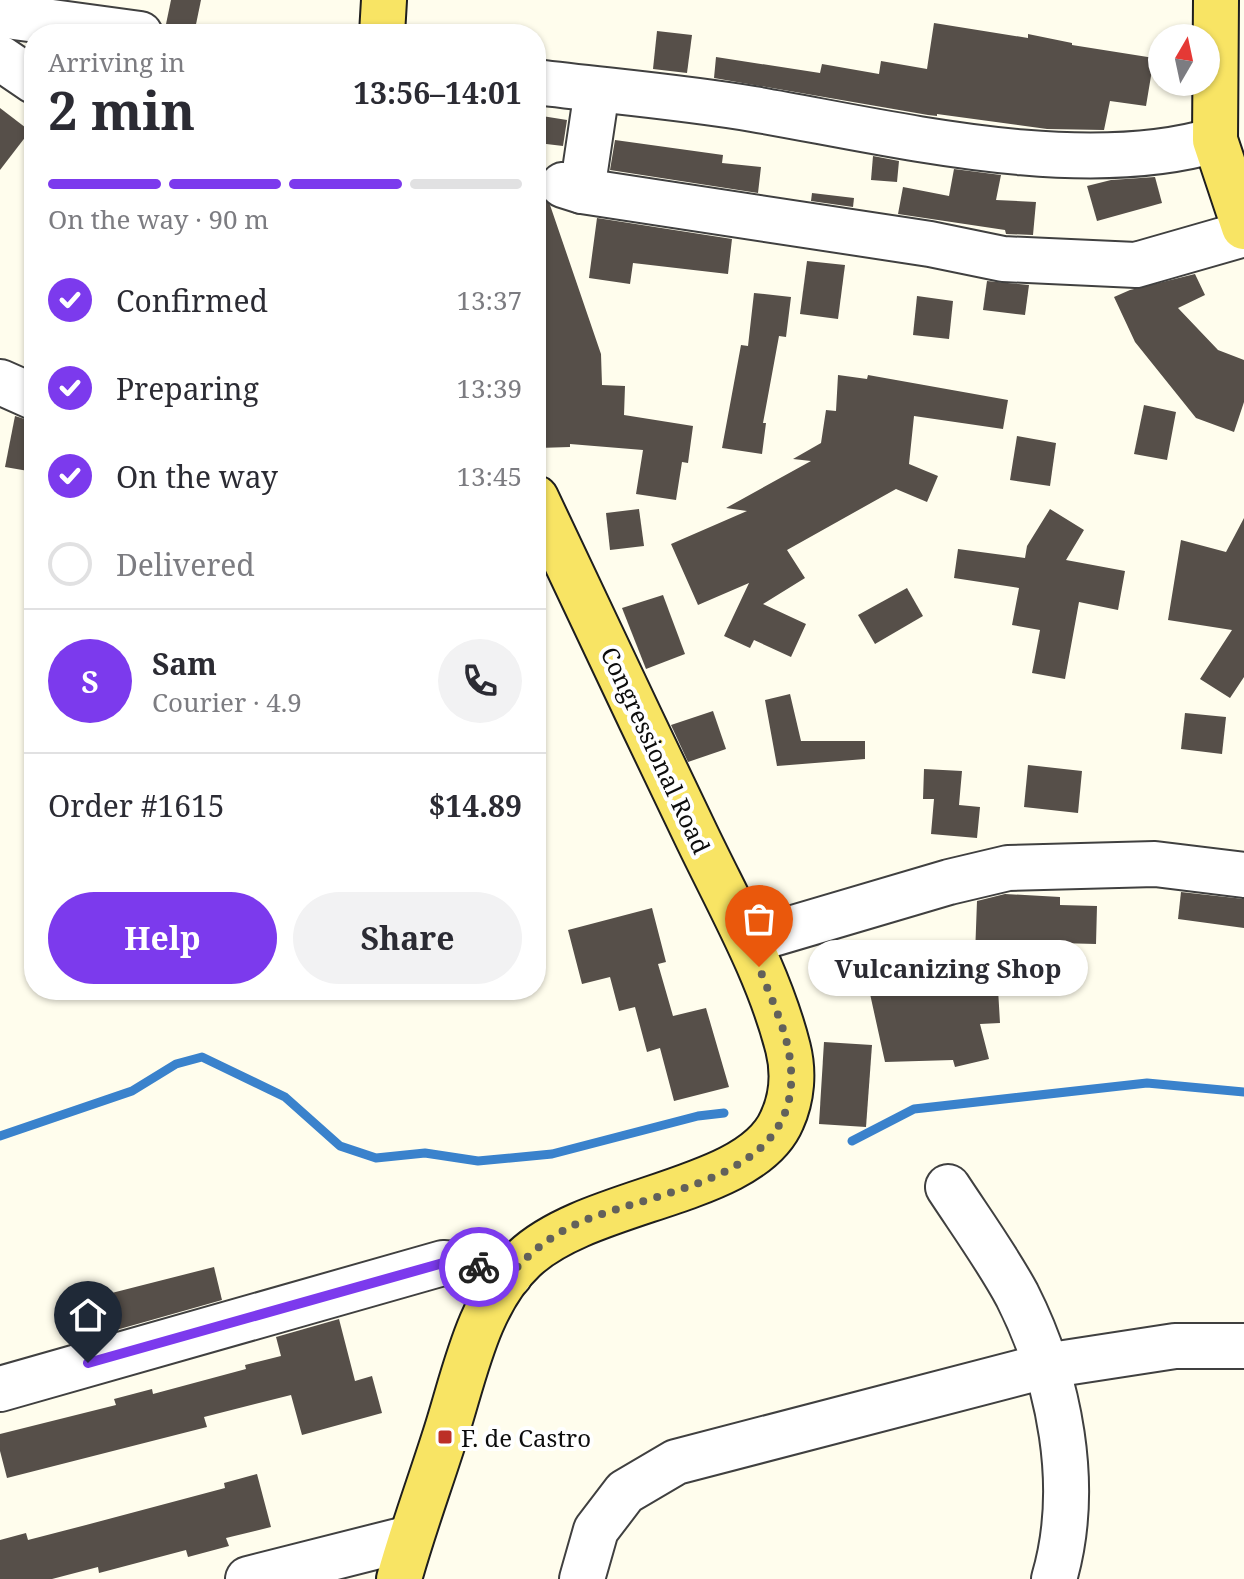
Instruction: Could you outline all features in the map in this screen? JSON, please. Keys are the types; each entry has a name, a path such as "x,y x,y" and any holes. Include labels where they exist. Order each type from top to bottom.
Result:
{"main road":[{"path":"383,24 384,0"},
{"path":"1216,0 1215,140 1244,227"},
{"name":"Congressional Road","path":"405,1559 462,1377 488,1312 510,1275 539,1246 580,1223 725,1173 749,1160 773,1137 789,1099 789,1051 749,941 546,519"}],"street":[{"path":"0,15 66,24"},
{"path":"0,58 24,74"},
{"path":"546,83 712,102 1040,155 1178,151 1215,140"},
{"path":"597,90 572,188 930,244 1003,259 1136,265 1244,234"},
{"path":"0,382 24,393"},
{"path":"749,941 921,890 1008,868 1155,864 1244,875"},
{"path":"948,1187 1017,1295 1045,1366 1067,1458 1064,1545 1054,1579"},
{"path":"0,1389 443,1263 469,1265 510,1275"},
{"path":"582,1579 596,1530 625,1492 676,1462 1045,1366 1175,1346 1244,1346"},
{"path":"248,1579 405,1559"}],"building":[{"path":"171,0 201,0 196,24 166,24"},
{"path":"934,23 1028,38 1028,34 1072,45 1148,57 1148,94 1146,106 1110,101 1104,130 1047,129 928,115 714,78 716,57 820,73 822,64 879,74 881,61 927,69"},
{"path":"657,31 692,35 687,73 653,69"},
{"path":"0,108 24,126 24,139 0,170"},
{"path":"546,117 567,120 563,146 546,144"},
{"path":"615,140 723,155 722,163 761,167 758,193 610,170"},
{"path":"873,156 899,161 897,182 871,180"},
{"path":"954,169 1001,175 996,200 1036,202 1033,235 1006,234 1005,230 898,214 903,187 949,196"},
{"path":"1155,177 1162,203 1097,221 1087,186 1111,180"},
{"path":"812,193 854,198 853,207 811,201"},
{"path":"546,200 601,354 602,385 625,386 624,415 693,426 688,463 682,462 676,500 636,494 643,450 570,444 570,447 546,448"},
{"path":"597,218 732,239 728,274 633,263 630,284 589,278"},
{"path":"807,261 845,265 838,319 800,314"},
{"path":"1195,274 1205,295 1178,308 1218,350 1244,360 1244,402 1234,432 1196,418 1135,342 1114,297"},
{"path":"987,281 1029,285 1025,315 983,310"},
{"path":"754,293 791,297 786,337 779,336 763,423 766,423 762,454 722,448 741,345 748,346"},
{"path":"917,296 953,301 949,339 913,335"},
{"path":"838,375 867,379 868,375 1008,400 1003,429 914,416 909,464 938,476 927,502 896,489 787,550 805,578 763,604 806,624 791,657 754,640 750,648 724,636 749,583 698,605 671,544 747,511 726,508 811,461 793,459 821,443 826,410 836,411"},
{"path":"1144,405 1176,412 1167,460 1134,454"},
{"path":"15,416 24,419 24,470 5,467"},
{"path":"1017,436 1056,443 1050,486 1010,480"},
{"path":"639,509 644,546 610,550 606,513"},
{"path":"1050,509 1084,530 1066,560 1125,571 1118,610 1079,602 1065,679 1032,673 1040,630 1012,625 1019,588 954,578 958,549 1025,558 1027,546"},
{"path":"1244,518 1244,677 1230,698 1200,679 1232,630 1168,620 1181,540 1226,552"},
{"path":"907,588 923,616 875,644 858,615"},
{"path":"663,595 685,654 646,669 622,608"},
{"path":"790,694 801,741 865,741 865,759 777,766 765,700"},
{"path":"713,711 726,749 688,762 671,725"},
{"path":"1185,713 1226,717 1222,754 1181,749"},
{"path":"1028,765 1082,771 1078,813 1024,807"},
{"path":"924,769 962,771 959,805 980,807 977,838 931,834 934,799 923,799"},
{"path":"1181,892 1244,899 1244,928 1178,919"},
{"path":"1005,894 1060,897 1060,905 1097,906 1096,944 1058,943 1058,951 1044,950 1035,996 998,989 1000,1023 980,1024 989,1059 955,1067 953,1060 885,1062 863,962 903,953 912,994 968,992 975,955 977,901"},
{"path":"652,908 666,962 658,964 673,1016 706,1008 729,1087 674,1101 660,1048 647,1052 635,1007 619,1011 610,977 582,984 568,930"},
{"path":"824,1042 872,1045 866,1127 819,1124"},
{"path":"214,1267 222,1300 102,1334 92,1298"},
{"path":"339,1319 355,1381 372,1376 382,1413 302,1435 291,1395 204,1417 207,1427 7,1478 0,1451 0,1434 116,1405 114,1399 152,1389 153,1394 246,1369 245,1365 281,1356 276,1337"},
{"path":"257,1474 271,1527 226,1538 229,1546 188,1557 186,1550 99,1573 98,1567 52,1579 0,1579 0,1540 26,1533 28,1540 225,1488 224,1483"}],"waterway":[{"path":"0,1136 132,1091 176,1064 202,1057 285,1097 340,1146 376,1158 425,1153 478,1161 552,1154 698,1116 724,1113"},
{"path":"852,1141 914,1109 1147,1083 1244,1092"}],"way so far":[{"path":"479,1267 510,1275 539,1246 580,1223 725,1173 749,1160 773,1137 789,1099 792,1075 789,1051 759,967"}],"place":[{"name":"Vulcanizing Shop","path":"759,967"},
{"name":"F. de Castro","path":"445,1437"}],"route":[{"path":"88,1363 443,1263 479,1267"}]}
